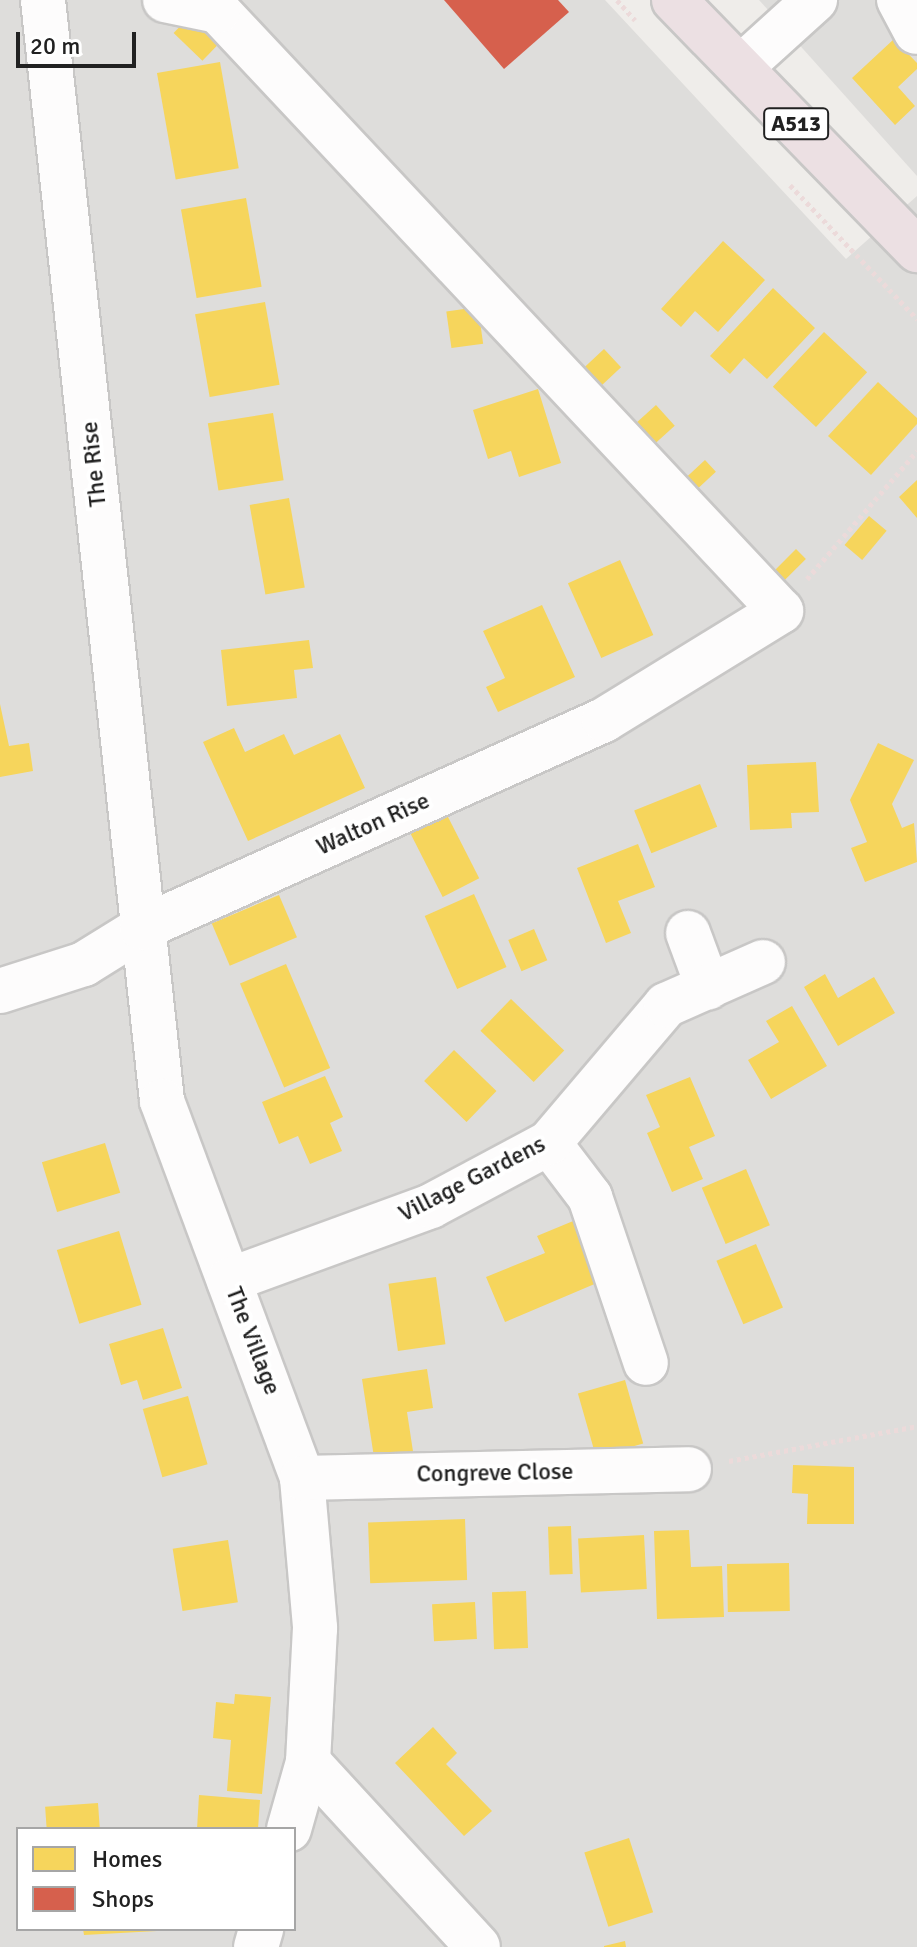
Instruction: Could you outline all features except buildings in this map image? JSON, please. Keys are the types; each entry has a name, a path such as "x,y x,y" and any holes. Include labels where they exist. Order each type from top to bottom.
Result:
{"highway":[{"name":"A513","path":"674,0 917,250"}],"street":[{"name":"The Rise","path":"43,0 142,928"},
{"path":"165,0 218,11 781,611"},
{"path":"741,67 815,0"},
{"path":"899,0 916,32"},
{"name":"Walton Rise","path":"0,991 84,964 142,928 604,720 781,611"},
{"name":"The Village","path":"142,928 162,1101 302,1478 315,1628 308,1762 290,1827"},
{"path":"688,933 708,987"},
{"name":"Village Gardens","path":"229,1280 431,1206 549,1143 666,1005 763,962"},
{"path":"549,1143 590,1197 646,1363"},
{"name":"Congreve Close","path":"302,1478 689,1469"},
{"path":"308,1762 478,1947"}],"path":[{"path":"781,611 917,451"},
{"path":"689,1469 917,1426"}],"shaded area":[{"path":"0,0 605,0 846,259 917,196 917,1947 0,1947"},
{"path":"759,0 917,0 917,176"}]}
